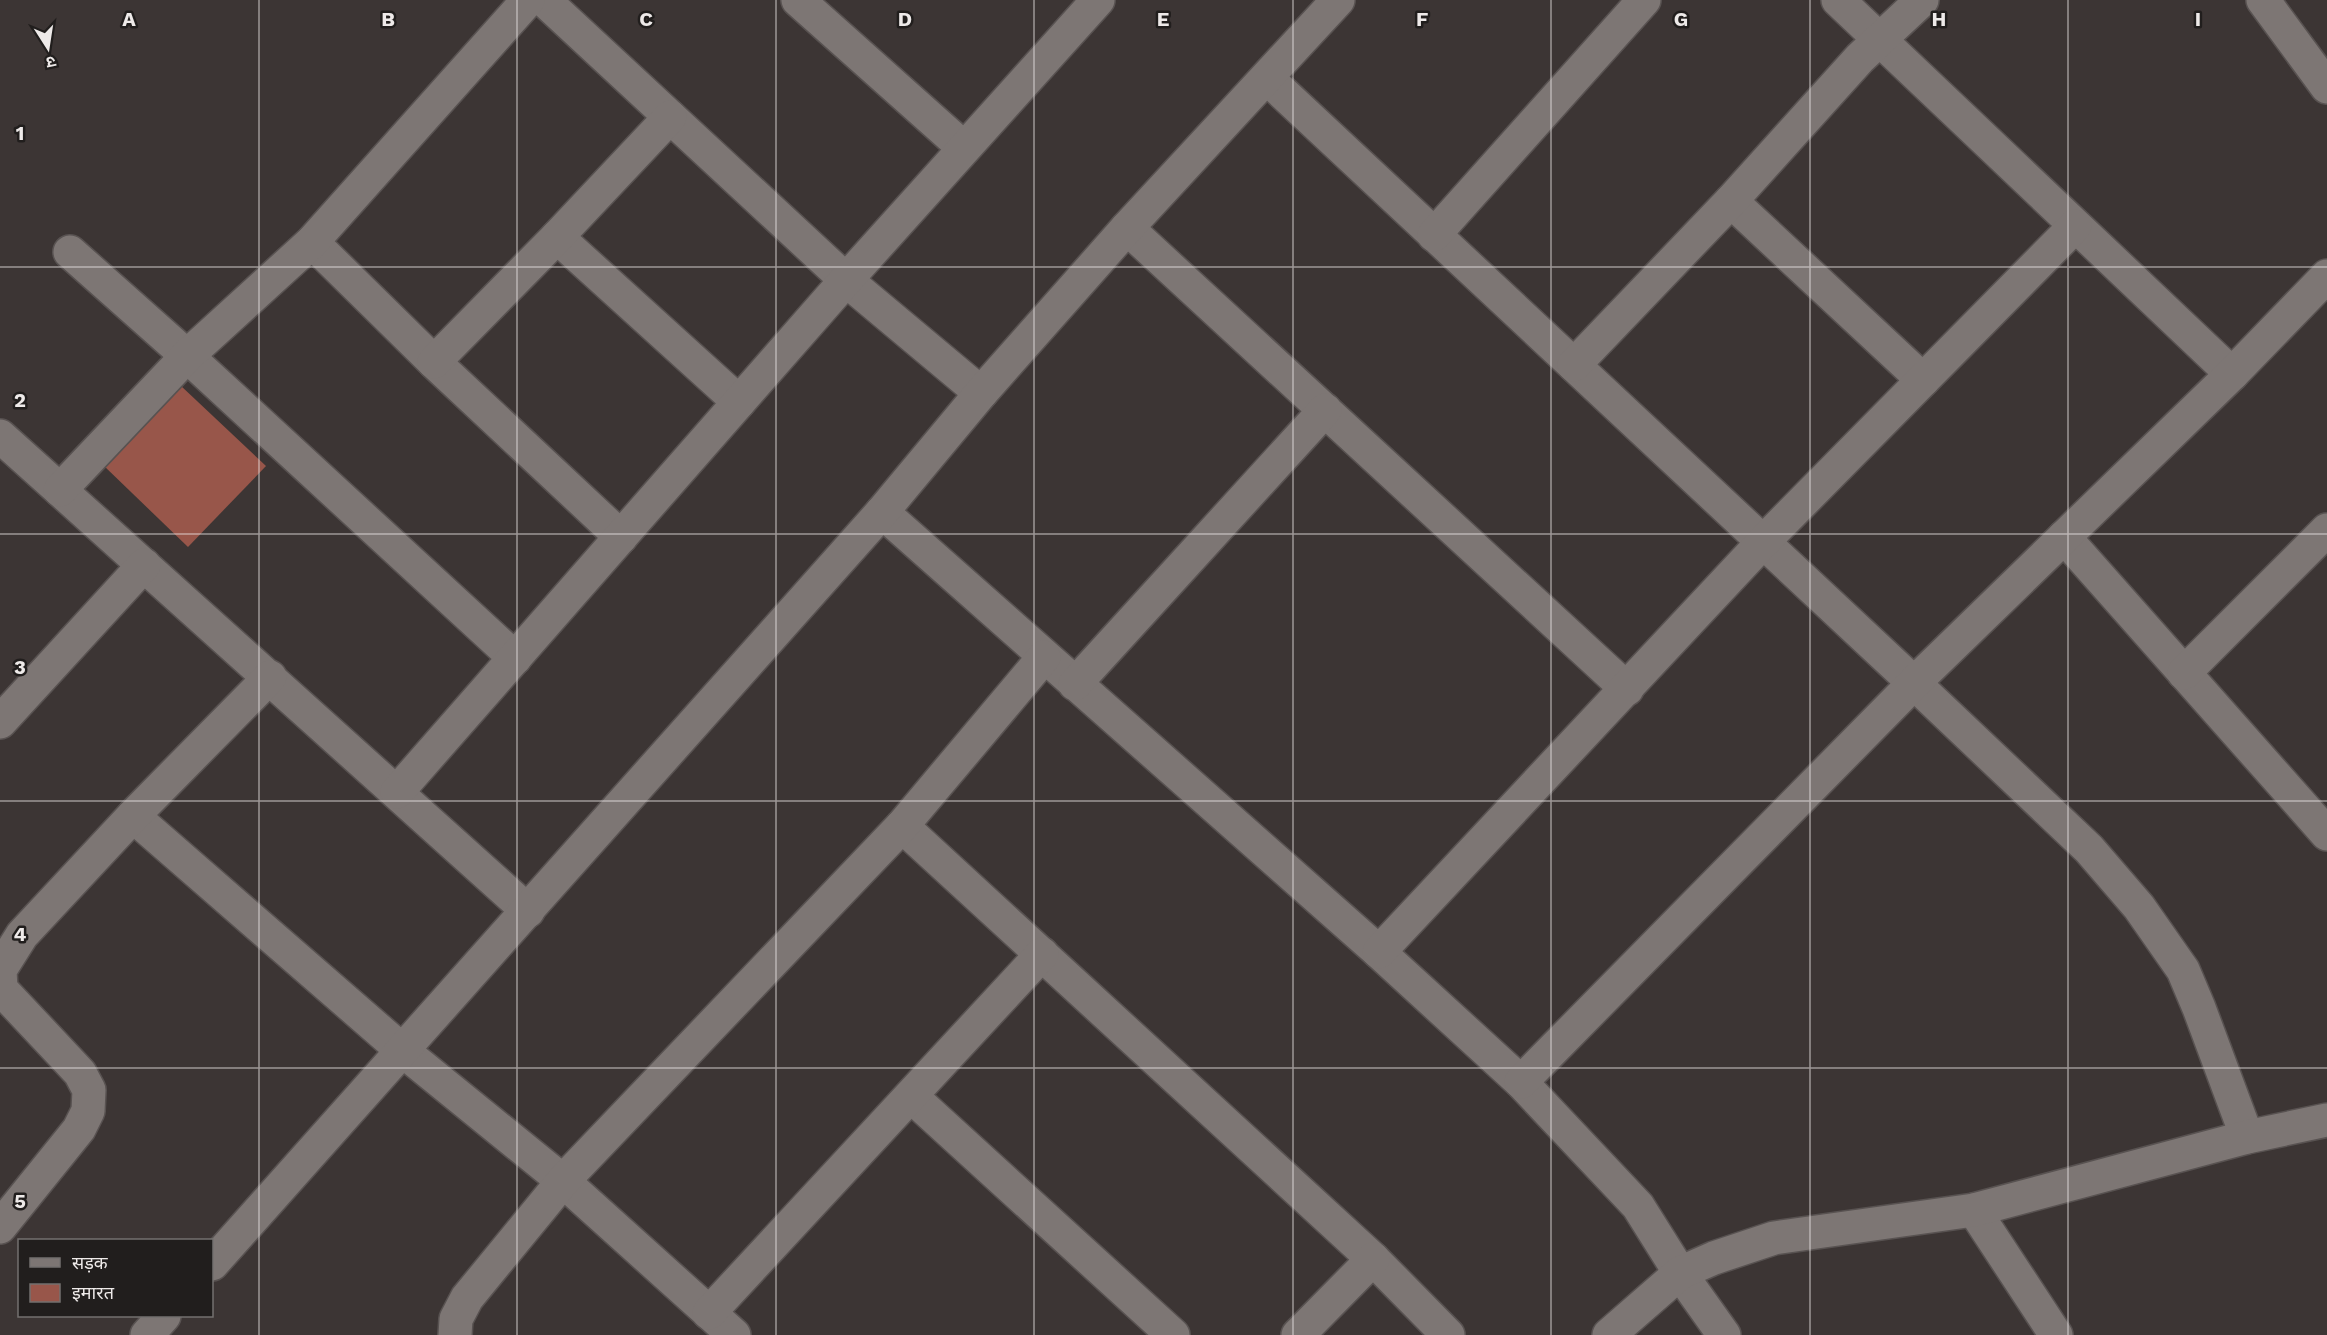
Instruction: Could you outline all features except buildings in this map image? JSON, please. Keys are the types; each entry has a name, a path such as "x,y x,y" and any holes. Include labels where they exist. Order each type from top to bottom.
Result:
{"street":[{"path":"60,490 187,356 312,242 528,0"},
{"path":"544,0 846,280 981,393"},
{"path":"798,0 964,148"},
{"path":"397,792 846,280 1098,0"},
{"path":"213,1263 882,512 981,393 1127,228 1338,0"},
{"path":"1434,235 1644,0"},
{"path":"1838,0 2232,374"},
{"path":"1574,365 1731,201 1880,39 1922,0"},
{"path":"2263,0 2327,87"},
{"path":"1267,78 2089,849 2139,907 2182,970 2247,1137"},
{"path":"434,362 557,237 670,117"},
{"path":"1731,201 1923,380"},
{"path":"1379,952 1763,542 2075,226"},
{"path":"1127,228 1627,689"},
{"path":"557,237 739,402"},
{"path":"312,242 434,362 621,537"},
{"path":"70,252 187,356 515,658"},
{"path":"1521,1082 1914,683 2232,374 2327,276"},
{"path":"1075,684 1324,410"},
{"path":"0,436 528,911"},
{"path":"882,512 1379,952 1521,1082 1638,1206 1680,1273 1724,1335"},
{"path":"2184,673 2327,530"},
{"path":"2064,537 2327,834"},
{"path":"6,704 144,564"},
{"path":"455,1335 456,1319 467,1298 563,1180 902,826 1044,657"},
{"path":"0,1227 79,1129 88,1111 89,1090 80,1073 1,989 0,970 22,935 133,816 270,677"},
{"path":"133,816 403,1051 563,1180 734,1335"},
{"path":"902,826 1373,1259 1448,1335"},
{"path":"708,1313 1042,954"},
{"path":"911,1096 1173,1335"},
{"path":"1609,1335 1680,1273 1714,1258 1774,1238 1974,1210 2247,1137 2327,1120"},
{"path":"1974,1210 2056,1335"},
{"path":"1298,1335 1373,1259"}]}
